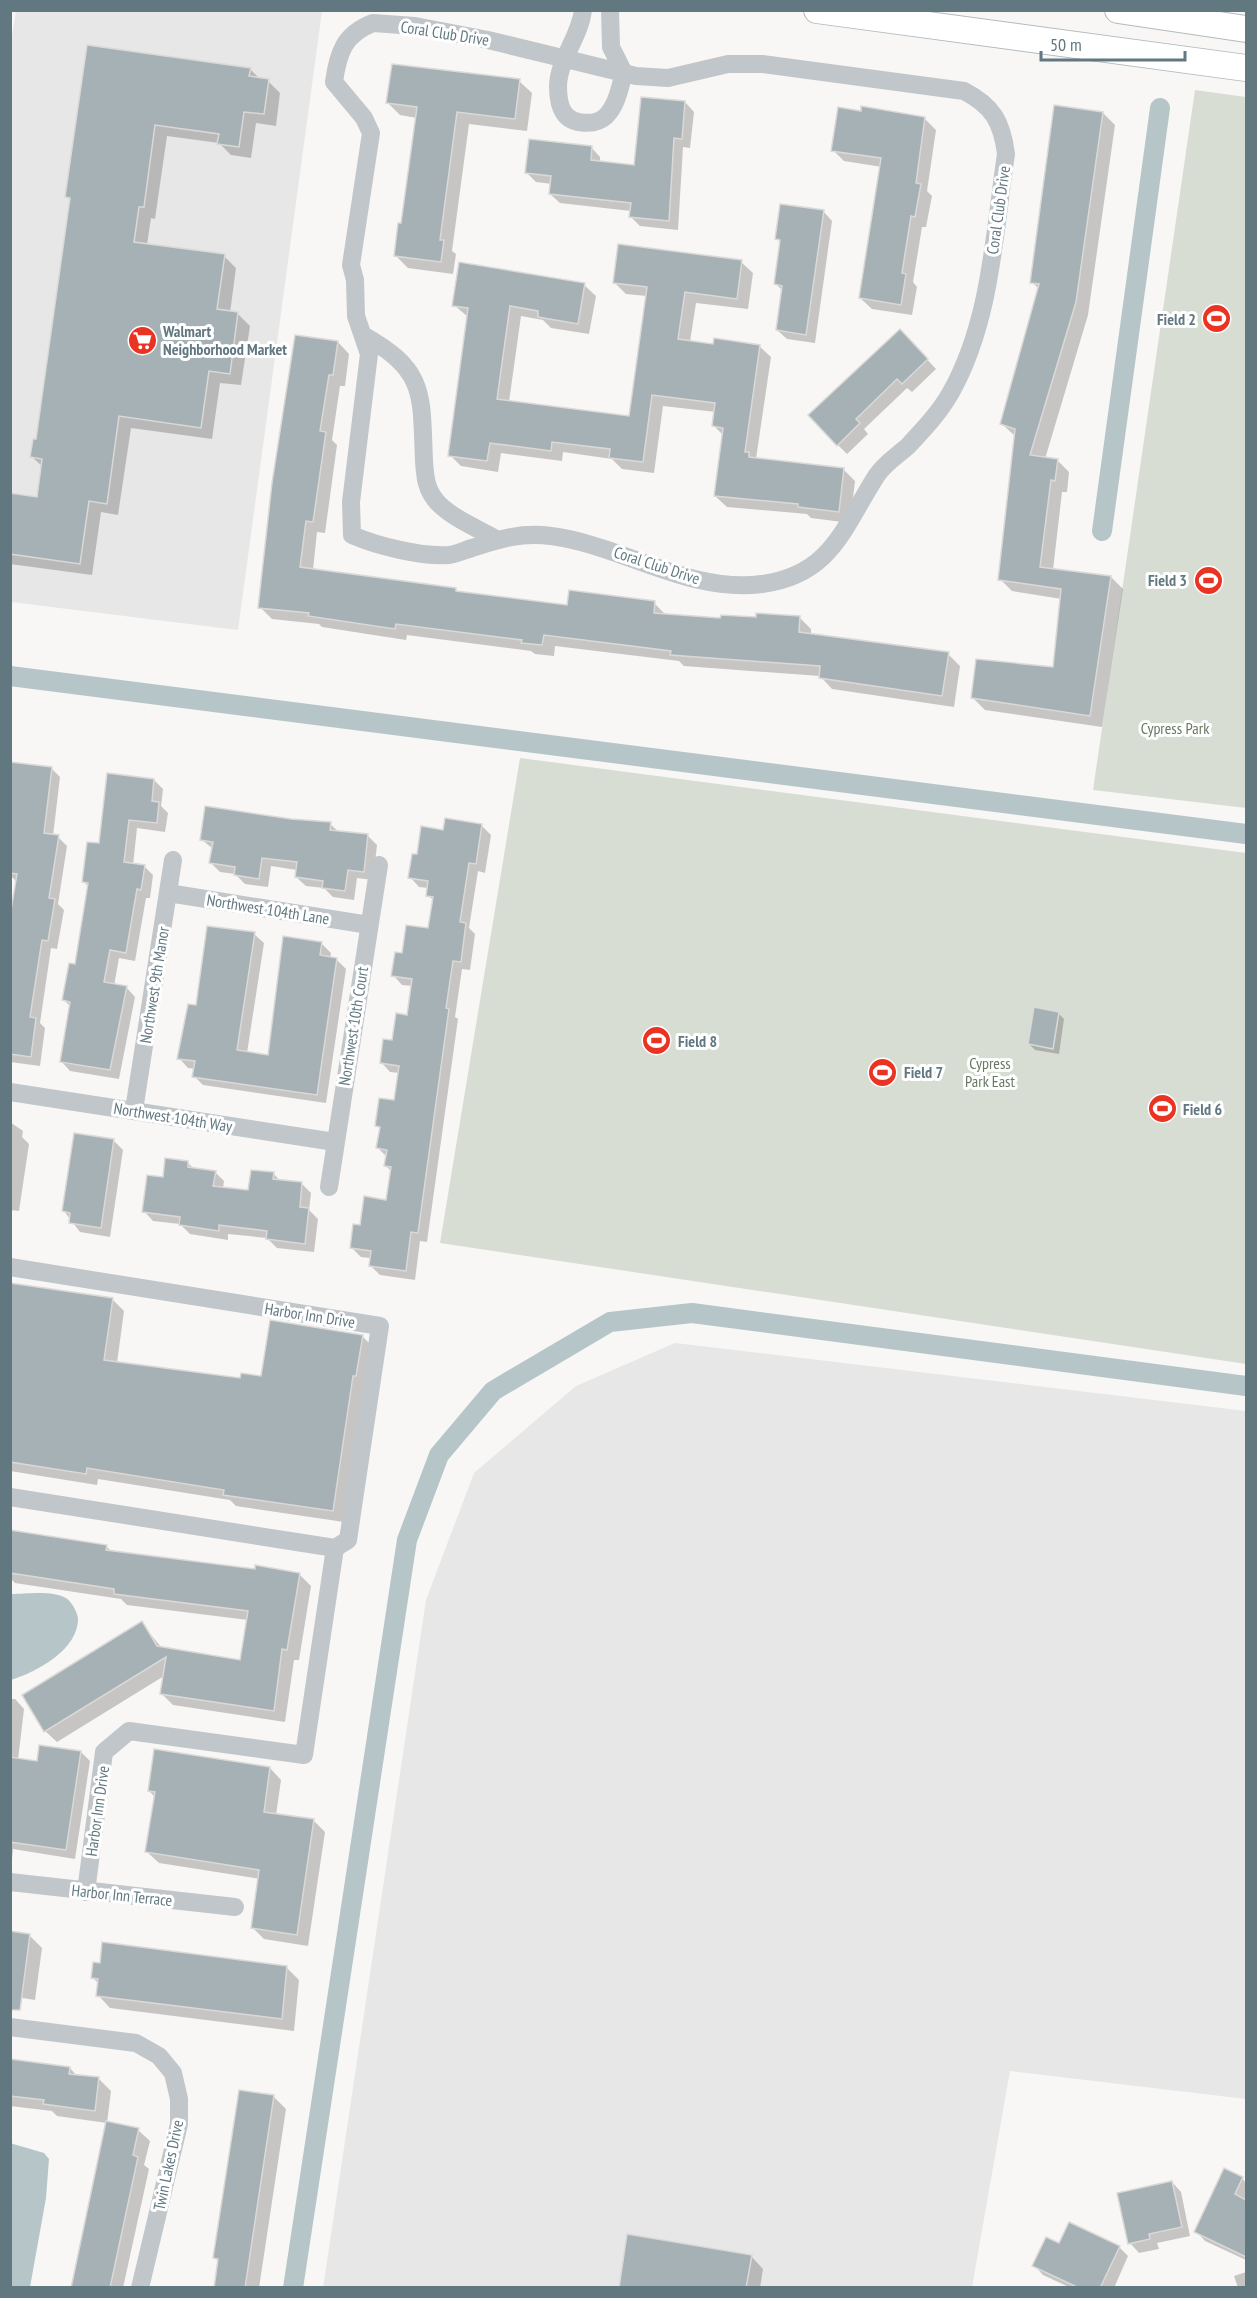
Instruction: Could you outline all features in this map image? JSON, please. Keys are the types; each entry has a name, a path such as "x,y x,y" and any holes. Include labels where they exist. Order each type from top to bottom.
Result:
{"main road":[{"path":"817,10 1246,68"},
{"path":"1118,10 1246,29"}],"street":[{"path":"583,10 582,22 564,58 558,84 563,113 573,121 591,123 606,117 616,102 624,73 611,47 610,10"},
{"name":"Coral Club Drive","path":"373,23 405,26 488,40 624,73 668,78 728,64 762,64 964,91 981,100 1003,130 1006,154 985,300 976,332 951,393 908,446 879,472 837,545 817,564 790,577 763,584 729,586 696,579 589,543 520,533 449,555 382,548 352,536 351,502 369,354 356,316 355,280 351,266 371,134 364,118 334,82 337,60 344,43 358,29 373,23"},
{"path":"363,335 390,350 412,374 422,397 425,483 439,504 498,540"},
{"name":"Northwest 9th Manor","path":"134,1110 173,860"},
{"name":"Northwest 10th Court","path":"329,1188 379,865"},
{"name":"Northwest 104th Lane","path":"168,893 369,925"},
{"name":"Northwest 104th Way","path":"10,1092 335,1142"},
{"name":"Harbor Inn Drive","path":"10,1268 380,1326 348,1540 335,1548 304,1755 129,1731 104,1752 86,1892"},
{"path":"10,1497 335,1548"},
{"name":"Harbor Inn Terrace","path":"10,1882 235,1907"},
{"name":"Twin Lakes Drive","path":"10,2026 136,2043 159,2056 173,2073 179,2099 179,2124 140,2288"}],"shaded area":[{"path":"16,11 322,11 238,630 11,602 10,48"},
{"path":"675,1343 1246,1411 1246,2099 1010,2071 972,2287 323,2288 426,1600 474,1473 576,1386"},
{"path":"46,1593 66,1598 78,1618 72,1640 55,1658 11,1680 11,1594"},
{"path":"10,2143 44,2153 49,2159 46,2198 30,2287 11,2287"}],"green space":[{"name":"Cypress Park","path":"1195,90 1246,97 1246,808 1093,790"},
{"name":"Cypress Park East","path":"520,758 1246,853 1246,1364 440,1243"}],"building":[{"path":"87,45 251,68 249,76 269,79 264,114 244,112 239,147 217,144 219,134 155,125 144,207 139,207 134,242 225,254 217,309 238,312 230,374 209,371 201,428 119,416 107,504 89,501 80,564 10,554 10,493 37,497 42,459 30,457 33,439 36,439 70,198 65,197"},
{"path":"392,64 520,79 515,119 457,112 440,240 444,240 441,262 394,256 398,223 401,223 417,107 386,103"},
{"path":"641,97 685,101 682,139 674,138 669,221 629,217 631,203 549,194 551,176 525,173 529,139 592,146 591,160 634,165"},
{"path":"1054,105 1103,112 1076,302 1030,455 1058,459 1055,481 1051,480 1040,567 1111,576 1090,716 971,698 976,659 1053,667 1061,589 998,580 1015,429 1000,424 1039,284 1030,283"},
{"path":"861,106 925,117 916,183 921,184 915,217 911,216 902,273 906,274 901,305 859,298 881,158 831,151 838,107 861,111"},
{"path":"780,204 824,210 806,335 776,330 782,286 774,284 780,240 775,239"},
{"path":"618,244 742,260 737,299 685,292 678,339 713,344 714,338 760,345 745,452 749,452 749,457 844,468 839,512 798,507 798,504 714,496 723,428 712,426 715,403 652,395 643,462 609,458 610,449 552,442 551,451 490,443 487,461 448,456 468,308 452,306 459,262 585,283 578,324 538,317 538,311 510,306 497,399 629,416 647,287 613,283"},
{"path":"900,329 928,359 902,384 897,379 856,419 860,423 837,446 808,415"},
{"path":"295,335 338,341 333,375 329,375 320,431 326,432 313,522 306,521 300,567 567,605 569,590 655,601 654,613 720,618 721,615 756,617 756,613 800,616 799,632 949,652 942,696 819,678 820,666 670,655 671,651 544,635 542,645 521,643 522,640 396,624 395,629 308,616 309,613 258,608 272,483"},
{"path":"10,762 52,767 44,833 59,835 49,898 55,899 48,941 42,940 30,1017 36,1018 31,1057 10,1054 10,916 17,874 10,873"},
{"path":"107,773 154,779 152,801 159,802 157,823 129,820 124,862 145,865 141,890 137,889 126,953 110,950 104,982 127,986 110,1070 60,1062 70,1002 62,1000 69,963 75,964 88,883 82,882 87,842 99,843"},
{"path":"205,806 291,819 331,822 330,830 368,834 364,872 348,870 345,891 322,888 323,881 295,877 297,862 262,858 259,879 234,875 235,867 209,863 213,842 200,840"},
{"path":"445,818 482,824 476,864 469,863 460,922 466,923 461,962 453,961 446,1008 449,1009 418,1233 411,1232 406,1271 369,1266 371,1251 350,1248 353,1224 360,1225 364,1196 386,1200 391,1167 384,1166 387,1150 376,1148 380,1127 375,1126 379,1098 394,1100 399,1066 380,1063 383,1039 392,1040 396,1013 407,1015 412,979 391,976 395,952 402,953 406,925 428,928 433,897 426,896 428,881 408,878 412,854 417,854 421,826 443,830"},
{"path":"207,926 255,932 237,1050 268,1055 283,936 322,942 320,955 337,958 317,1095 192,1077 195,1061 177,1059 188,1004 196,1005"},
{"path":"1034,1007 1059,1012 1053,1049 1028,1044"},
{"path":"74,1133 114,1139 101,1228 69,1223 70,1213 62,1211"},
{"path":"165,1158 188,1161 188,1167 216,1171 213,1186 248,1190 251,1170 274,1172 273,1179 302,1182 300,1207 309,1208 305,1244 266,1239 267,1231 219,1225 219,1231 179,1225 180,1217 142,1212 147,1175 163,1177"},
{"path":"10,1283 113,1298 104,1360 240,1378 241,1373 261,1376 270,1320 363,1335 356,1376 353,1376 333,1511 223,1495 224,1490 87,1468 86,1474 10,1462"},
{"path":"10,1530 107,1545 106,1550 255,1569 255,1565 300,1573 287,1650 282,1649 274,1711 160,1694 166,1657 44,1732 22,1695 142,1621 157,1646 240,1660 248,1611 114,1594 114,1589 10,1573"},
{"path":"39,1745 81,1751 66,1850 10,1842 10,1757 37,1761"},
{"path":"154,1749 270,1767 264,1812 314,1819 297,1935 251,1928 259,1870 145,1852 155,1792 148,1791"},
{"path":"10,1931 30,1934 20,2010 10,2010"},
{"path":"102,1942 287,1966 282,2019 96,1996 98,1979 91,1978 93,1962 100,1963"},
{"path":"10,2059 70,2067 69,2074 99,2077 95,2111 43,2104 44,2100 10,2096"},
{"path":"239,2090 274,2095 245,2288 214,2288 218,2259 213,2258"},
{"path":"106,2121 139,2128 133,2155 138,2157 110,2288 71,2288"},
{"path":"1224,2168 1243,2177 1235,2194 1246,2200 1246,2257 1194,2232"},
{"path":"1172,2181 1182,2227 1149,2234 1150,2239 1128,2244 1117,2193"},
{"path":"1069,2222 1120,2246 1100,2288 1079,2288 1032,2266 1046,2237 1059,2243"},
{"path":"627,2234 752,2255 746,2288 619,2288"}],"waterway":[{"path":"1102,531 1160,108"},
{"path":"10,676 1246,834"},
{"path":"293,2288 407,1540 439,1455 493,1391 610,1322 692,1313 1246,1386"}],"place":[{"name":"Field 2","path":"1217,319"},
{"name":"Walmart Neighborhood Market","path":"142,340"},
{"name":"Field 3","path":"1208,580"},
{"name":"Field 8","path":"657,1041"},
{"name":"Field 7","path":"883,1072"},
{"name":"Field 6","path":"1162,1109"}]}
